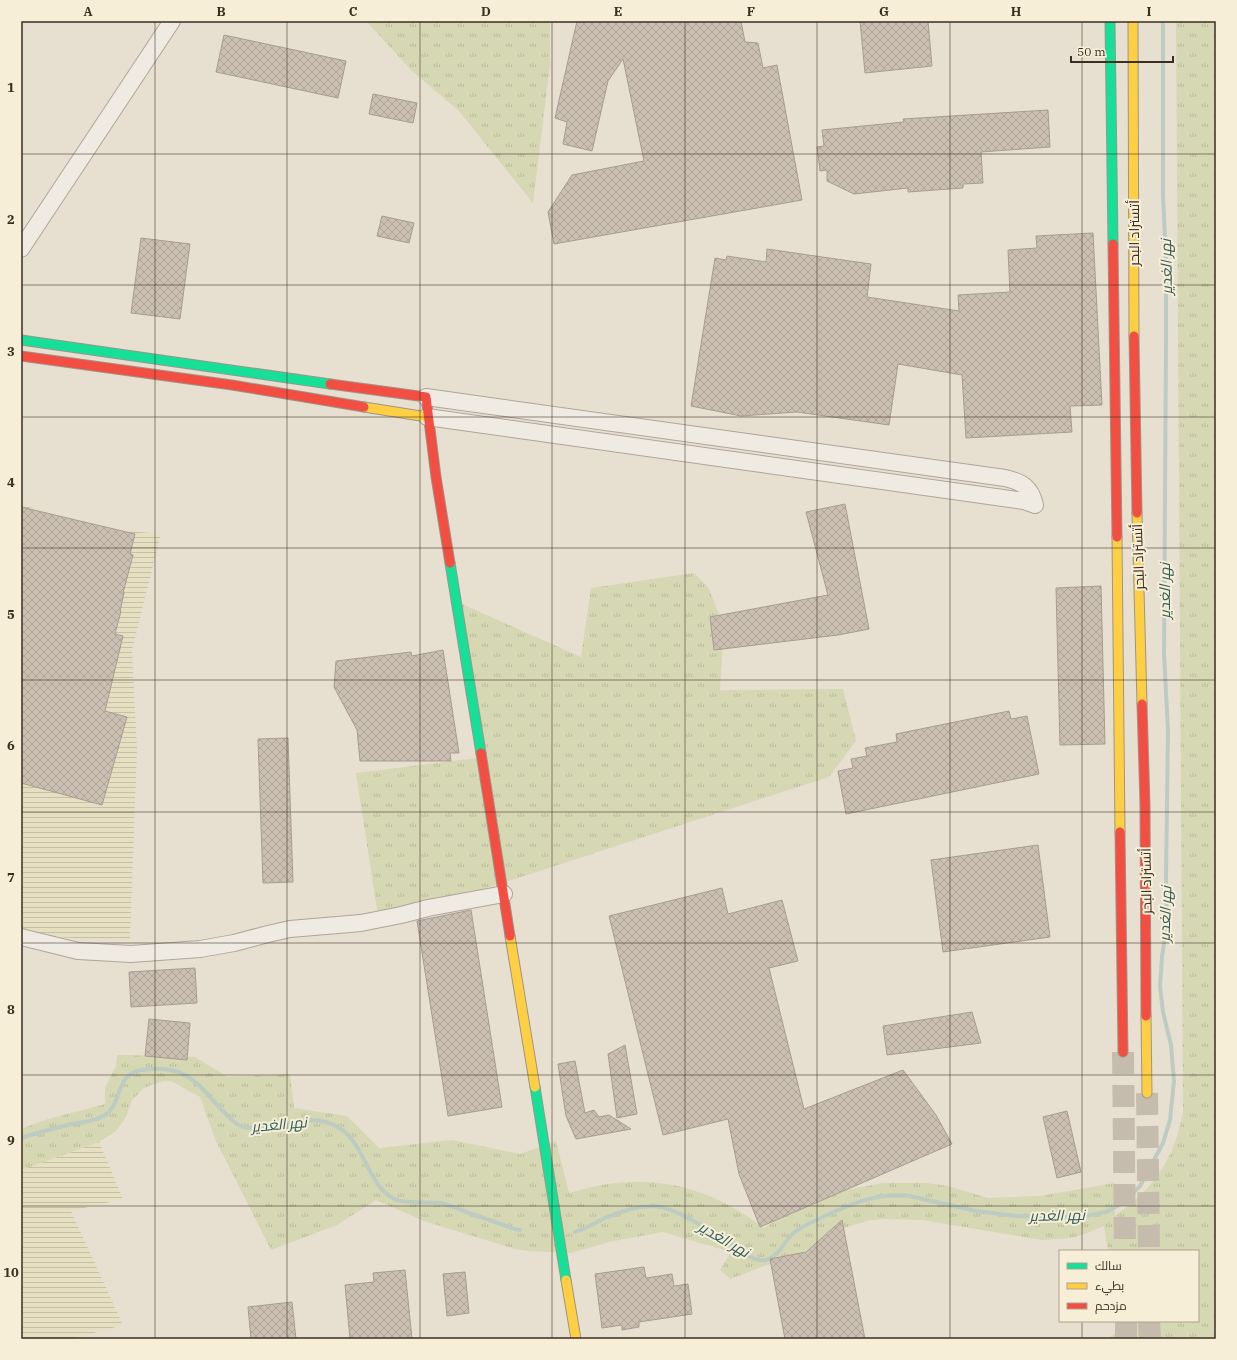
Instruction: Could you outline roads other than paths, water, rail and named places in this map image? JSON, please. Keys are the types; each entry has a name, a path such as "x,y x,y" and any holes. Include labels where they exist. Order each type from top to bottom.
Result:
{"main road":[{"name":"أتستراد البحر","path":"1110,21 1123,1052"},
{"name":"أتستراد البحر","path":"1133,21 1136,455 1145,805 1147,1093"},
{"path":"21,340 426,397 427,417 436,477 531,1070 576,1339"},
{"path":"21,356 232,386 427,417"}],"street":[{"path":"21,248 170,22"},
{"path":"426,397 1005,478 1021,482 1028,490 1035,505 1024,501 887,481 427,417"},
{"path":"670,451 673,432"},
{"path":"887,481 891,463"},
{"path":"914,485 919,467"},
{"path":"21,937 78,951 131,954 200,949 290,930 361,923 428,908 504,894"}],"waterway":[{"name":"نهر الغدير","path":"575,1232 618,1213 647,1206 661,1207 674,1211 700,1225 721,1237 748,1256 754,1259 766,1260 775,1255 796,1231 835,1211 877,1197 899,1195 910,1196 976,1211 1017,1216 1085,1216 1106,1212 1128,1198 1140,1186 1163,1143 1170,1120 1174,1081 1171,1045 1163,1012 1160,986 1167,922 1166,876 1168,731 1164,653 1166,262 1163,195 1163,21"},
{"name":"نهر الغدير","path":"21,1138 101,1117 111,1110 127,1077 141,1070 170,1070 191,1078 232,1120 243,1127 267,1127 314,1120 326,1122 338,1127 347,1134 355,1144 378,1185 386,1193 399,1201 440,1203 520,1230"}],"tunnel":[{"path":"1123,1052 1125,1250"},
{"path":"1147,1093 1149,1250"},
{"path":"1126,1322 1126,1339"},
{"path":"1149,1322 1150,1339"}]}
